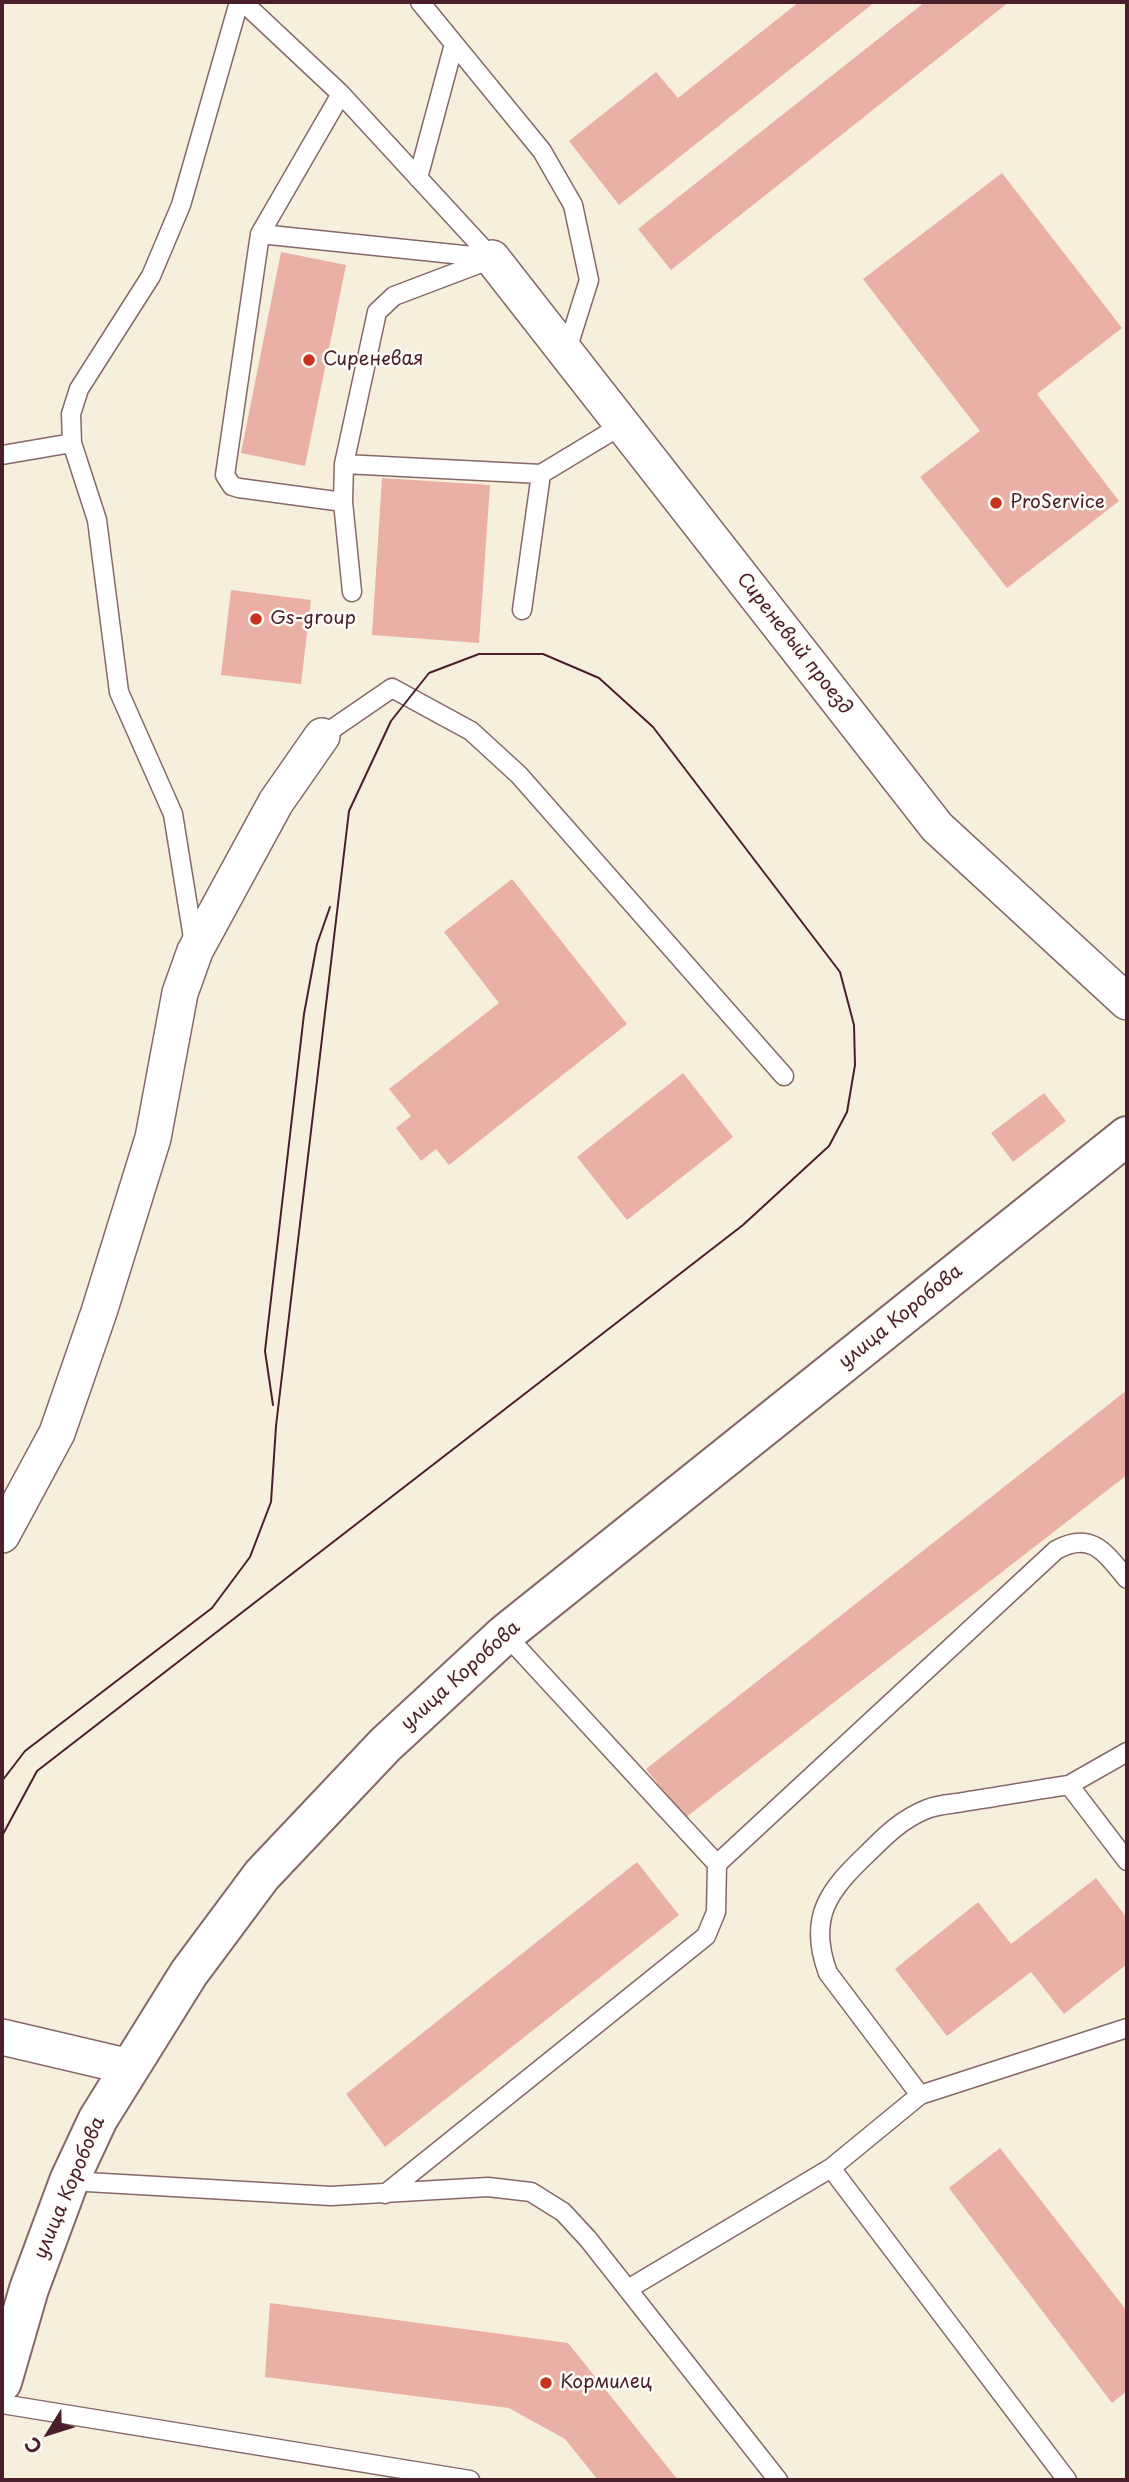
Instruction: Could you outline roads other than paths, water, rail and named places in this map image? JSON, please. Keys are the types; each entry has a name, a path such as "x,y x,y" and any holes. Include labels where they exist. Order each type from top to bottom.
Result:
{"street":[{"name":"Сиреневый проезд","path":"492,258 937,827 1127,1002"},
{"path":"2,1535 57,1433 99,1312 153,1138 180,993 195,951 276,802 322,736"},
{"name":"улица Коробова","path":"2,2382 29,2289 69,2181 98,2119 189,1973 262,1875 385,1745 505,1634 1127,1136"},
{"path":"2,2037 130,2067"}],"lane":[{"path":"195,951 173,814 119,692 97,520 72,443 72,414 79,388 151,276 181,205 241,2 341,94 492,258"},
{"path":"420,2 542,151 573,205 589,280 566,353"},
{"path":"418,178 454,44"},
{"path":"341,94 260,234 225,475 232,486 239,488 343,502"},
{"path":"260,234 492,258"},
{"path":"352,592 343,502 344,464 377,312 394,296 492,258"},
{"path":"344,464 541,474 622,425"},
{"path":"2,454 72,443"},
{"path":"522,610 541,474"},
{"path":"322,736 392,688 471,732 519,775 784,1076"},
{"path":"717,1864 1056,1550 1068,1543 1083,1542 1097,1546 1127,1579"},
{"path":"385,2194 706,1936 716,1912 717,1864 505,1634"},
{"path":"920,2095 828,1973 821,1955 821,1915 837,1882 899,1823 929,1808 1069,1785 1127,1752"},
{"path":"1069,1785 1127,1861"},
{"path":"628,2289 831,2168 920,2095 1127,2028"},
{"path":"831,2168 1067,2480"},
{"path":"69,2181 331,2196 488,2187 531,2192 563,2212 628,2289 778,2480"},
{"path":"2,2404 470,2480"}],"tram line":[{"path":"2,1781 25,1751 212,1608 250,1557 271,1502 276,1426 349,811 391,721 429,673 479,654 543,654 599,678 653,727 840,972 854,1025 855,1065 847,1112 829,1146 743,1225 37,1771 2,1836"},
{"path":"273,1405 265,1351 304,1014 317,944 330,907"}],"place":[{"name":"Сиреневая","path":"309,360"},
{"name":"ProService","path":"996,503"},
{"name":"Gs-group","path":"256,619"},
{"name":"Кормилец","path":"546,2383"}]}
